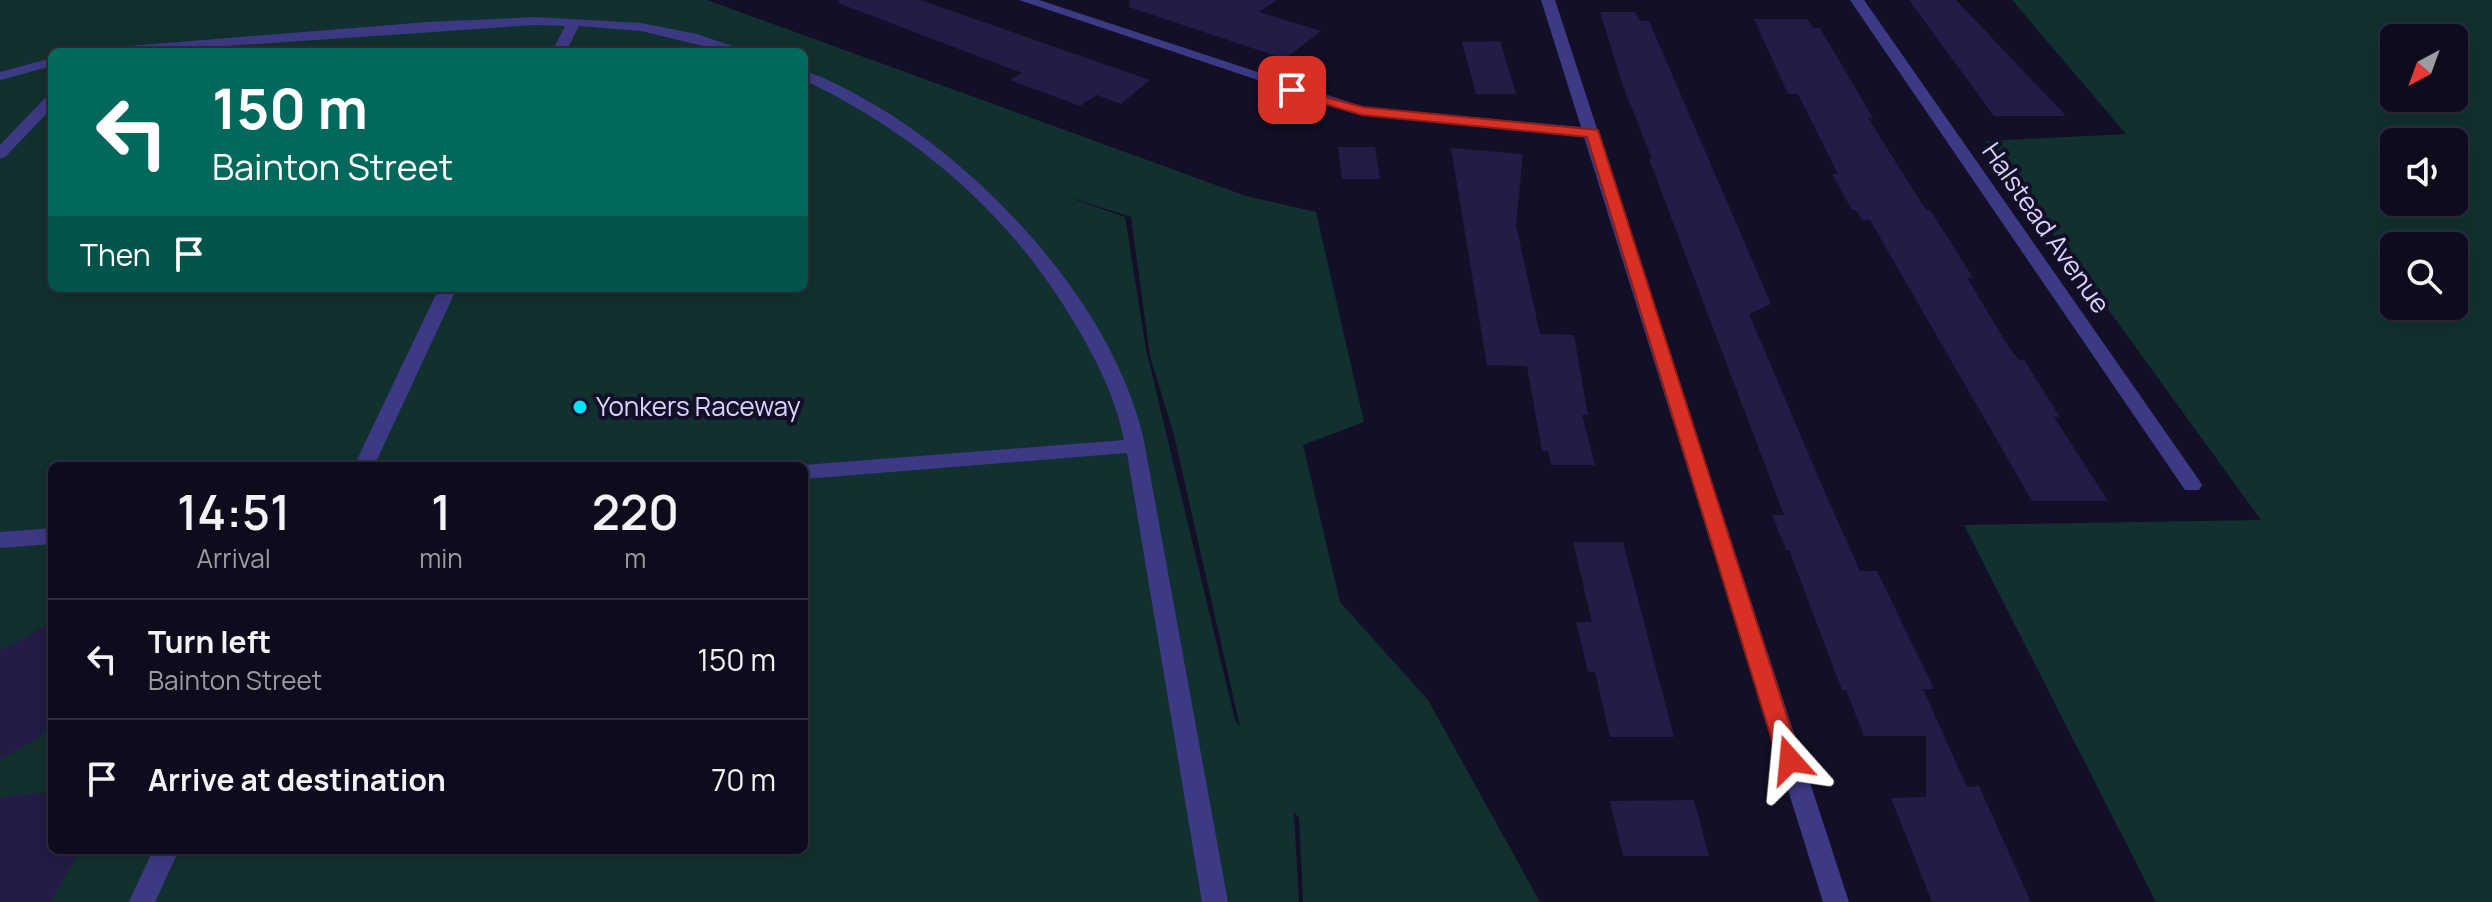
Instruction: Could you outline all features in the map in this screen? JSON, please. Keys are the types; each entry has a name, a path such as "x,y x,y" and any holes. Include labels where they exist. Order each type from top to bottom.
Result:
{"street":[{"path":"1026,0 1362,111 1593,133"},
{"path":"1548,0 1593,133 1707,505 1836,902"},
{"name":"Halstead Avenue","path":"1857,0 2192,485"},
{"path":"561,48 574,22"},
{"path":"134,48 437,26 574,22 657,27 729,48"},
{"path":"0,76 48,63"},
{"path":"808,77 879,114 934,152 1004,215 1042,260 1082,319 1120,389 1184,704 1215,902"},
{"path":"0,154 48,103"},
{"path":"366,462 446,292"},
{"path":"808,472 1133,446"},
{"path":"0,540 48,536"},
{"path":"142,902 164,854"}],"green space":[{"name":"Yonkers Raceway","path":"0,0 707,0 1246,196 1316,212 1364,422 1303,445 1340,602 1428,700 1540,902 1303,902 1299,818 1294,812 1299,902 0,902","holes":["1059,194 1131,217 1150,356 1174,435 1240,727 1235,720 1146,349 1125,217"]},
{"path":"2012,0 2492,0 2492,902 2156,902 1964,525 2261,520 1986,141 2126,134"}],"building":[{"path":"839,0 920,0 1150,80 1121,104 1097,95 1080,106 1010,80 1022,73 838,3"},
{"path":"1130,0 1277,0 1259,12 1321,31 1285,59 1129,7"},
{"path":"1909,0 1956,0 2066,116 1994,116"},
{"path":"1600,12 1635,12 1640,21 1649,21 1771,304 1749,314 1826,495 1860,571 1877,571 1934,689 1923,689 1967,787 1979,786 2031,902 1932,902 1891,798 1926,797 1926,736 1864,736 1846,690 1842,690 1789,550 1786,550 1772,515 1784,515 1649,159 1652,159 1623,86"},
{"path":"1754,19 1807,19 1813,28 1820,28 1873,118 1868,118 1926,210 1930,210 1943,230 1973,278 1967,278 2010,349 2019,360 2024,360 2060,417 2054,417 2108,501 2032,501 1870,220 1862,220 1856,210 1852,210 1832,174 1838,174 1798,94 1788,94"},
{"path":"1500,41 1516,94 1476,94 1462,42"},
{"path":"1338,147 1375,147 1380,179 1342,179"},
{"path":"1451,148 1523,154 1516,225 1540,334 1574,335 1588,415 1582,415 1595,465 1551,465 1548,451 1542,451 1527,366 1487,365"},
{"path":"1573,542 1623,542 1674,737 1610,737 1595,672 1588,672 1576,622 1592,622"},
{"path":"48,624 48,731 0,760 0,651"},
{"path":"48,792 48,854 77,854 51,902 0,902 0,797"},
{"path":"1694,800 1709,856 1623,856 1610,801"}],"place":[{"name":"Yonkers Raceway","path":"580,407"}],"route":[{"path":"1292,90 1362,111 1593,133 1707,505 1790,760"}]}
